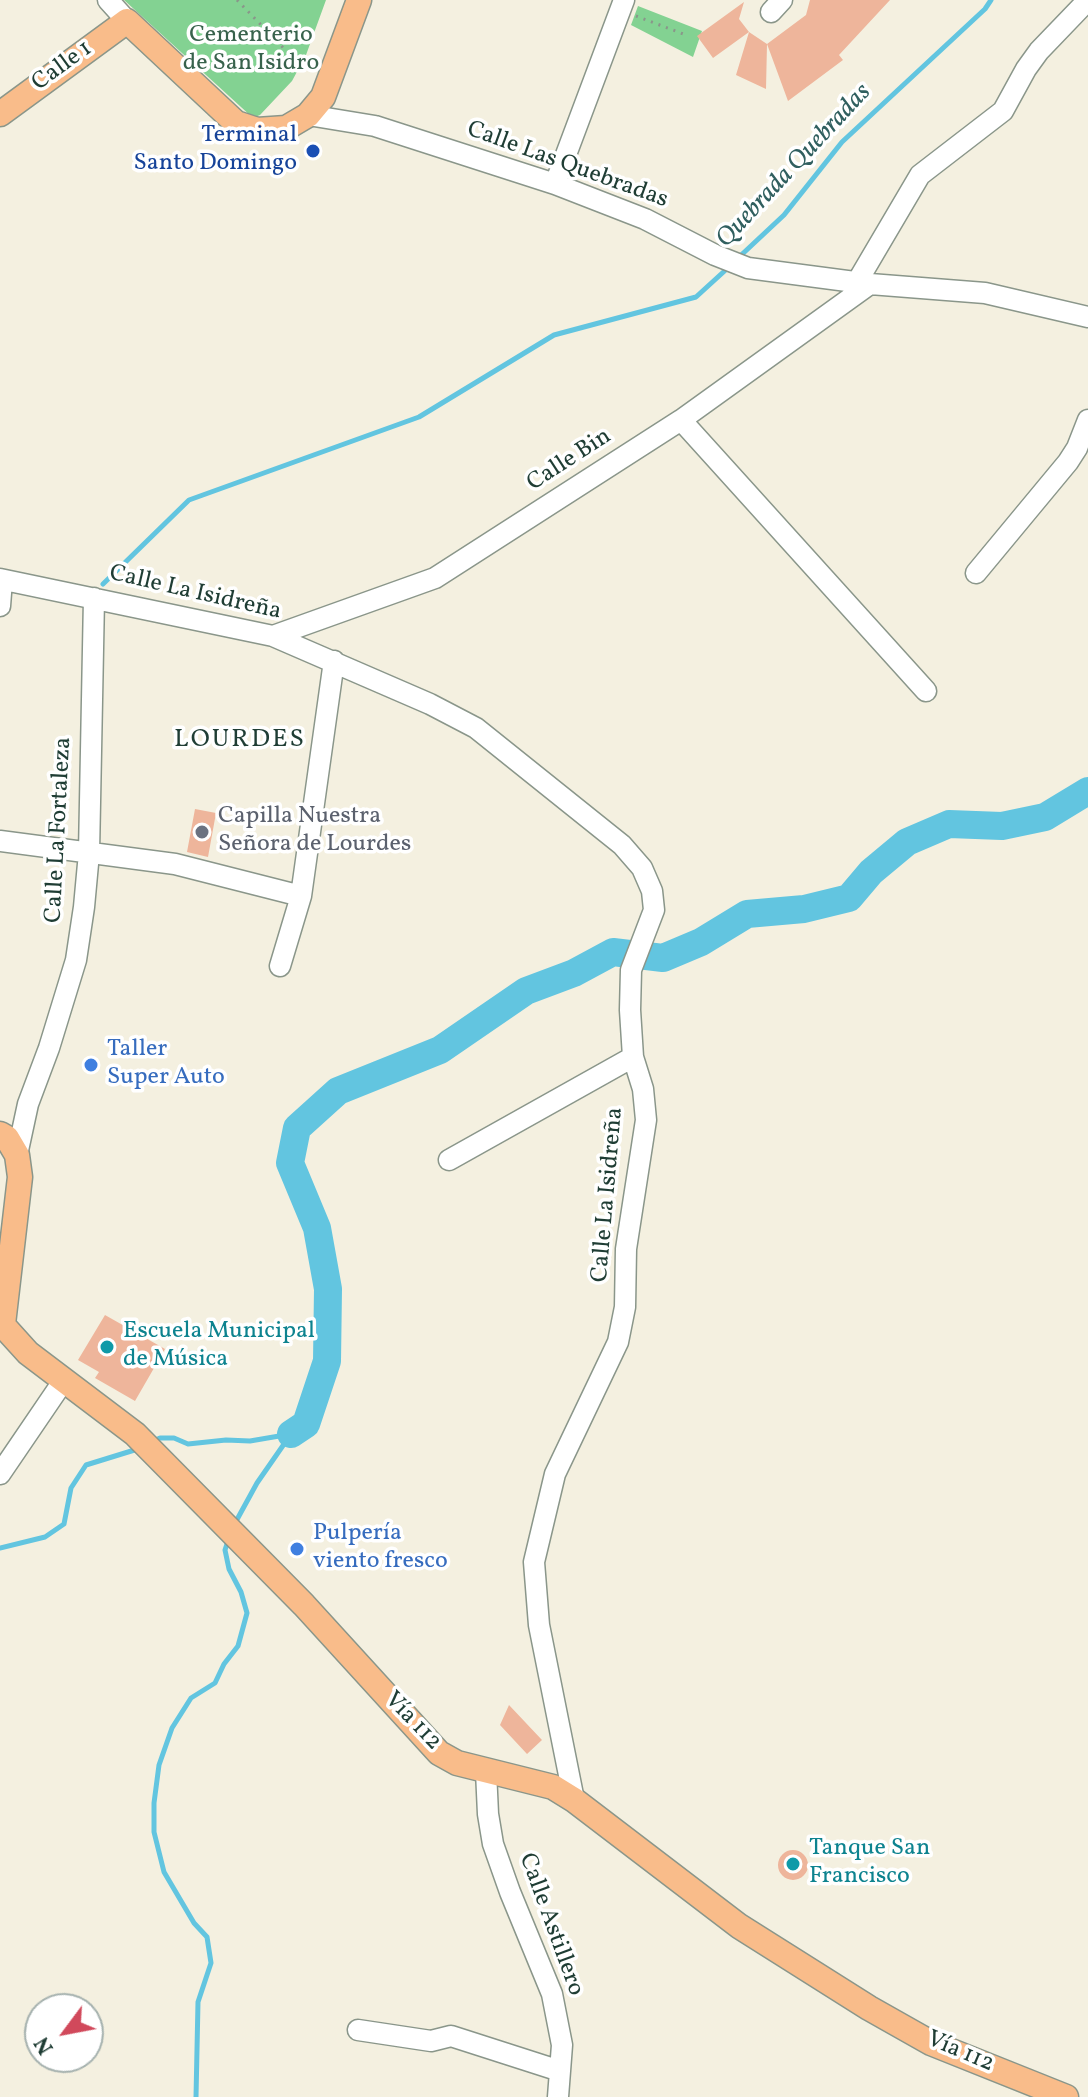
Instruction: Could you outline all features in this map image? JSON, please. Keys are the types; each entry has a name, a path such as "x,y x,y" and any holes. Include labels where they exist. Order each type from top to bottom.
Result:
{"main road":[{"path":"127,21 236,123 257,130 286,128 308,115 323,97 359,0"},
{"name":"Calle 1","path":"0,114 127,21"},
{"name":"Vía 112","path":"6,1138 20,1177 4,1282 2,1323 18,1343 135,1434 304,1605 439,1753 457,1763 553,1787 739,1926 869,2008 931,2043 1066,2097"}],"street":[{"path":"108,0 127,21"},
{"path":"864,283 920,175 1003,111 1039,51 1088,0"},
{"path":"555,184 630,8"},
{"name":"Calle Las Quebradas","path":"308,115 375,126 555,184 645,219 715,255 748,268 864,283 985,293 1088,317"},
{"name":"Calle Bin","path":"273,636 435,578 681,420 864,283"},
{"path":"681,420 926,691"},
{"path":"976,573 1068,462 1088,420"},
{"path":"0,606 1,580"},
{"name":"Calle La Isidreña","path":"1,580 273,636 430,704 476,728 622,845 642,868 652,891 654,910 631,970 633,1057 643,1089 646,1120 626,1249 625,1307 618,1342 555,1474 534,1562 539,1625 574,1800"},
{"name":"Calle La Fortaleza","path":"6,1138 28,1104 76,960 89,853 94,598"},
{"path":"280,966 301,896 334,661"},
{"path":"0,841 175,864 301,896"},
{"path":"449,1160 633,1057"},
{"path":"6,1138 28,1104"},
{"path":"0,1474 64,1380"},
{"name":"Calle Astillero","path":"486,1771 493,1844 552,1994 562,2045 558,2097"},
{"path":"358,2030 431,2041 451,2036 560,2071"}],"path":[{"path":"237,0 296,61"},
{"path":"630,8 648,24 686,35"}],"green space":[{"name":"Cementerio de San Isidro","path":"124,0 326,0 306,55 292,81 260,115 253,118"},
{"path":"638,6 702,31 693,57 631,25"}],"building":[{"path":"810,0 890,0 839,55 843,60 788,101 767,44 806,15"},
{"path":"744,2 739,19 749,32 713,58 697,36"},
{"path":"749,32 767,44 766,89 736,75"},
{"name":"Capilla Nuestra Señora de Lourdes","path":"195,809 216,813 208,857 187,852"},
{"path":"105,1315 165,1349 135,1401 95,1378 99,1372 78,1360"},
{"path":"509,1705 542,1740 527,1754 500,1725"},
{"name":"Tanque San Francisco","path":"793,1850 804,1854 808,1865 804,1876 793,1880 782,1876 778,1865 782,1854"}],"waterway":[{"name":"Quebrada Quebradas","path":"737,259 784,215 842,142 991,0"},
{"name":"Quebrada Quebradas","path":"103,584 189,500 419,417 554,335 696,297 730,266"},
{"path":"291,1434 306,1424 327,1361 328,1289 317,1228 290,1163 297,1128 338,1091 440,1050 526,991 574,973 613,952 663,958 701,942 747,914 804,909 849,898 871,872 907,842 949,824 1002,826 1045,817 1088,791"},
{"path":"153,1441 160,1438 174,1438 188,1444 250,1441 291,1434"},
{"path":"234,1525 257,1483 291,1434"},
{"path":"0,1548 45,1537 64,1524 71,1488 86,1465 141,1448"},
{"path":"196,2097 198,2002 211,1963 207,1937 194,1923 164,1872 154,1832 154,1803 159,1765 172,1728 191,1698 215,1683 238,1646 247,1613 229,1569 225,1550 229,1538"}],"place":[{"name":"Terminal Santo Domingo","path":"313,151"},
{"name":"Capilla Nuestra Señora de Lourdes","path":"202,832"},
{"name":"Taller Super Auto","path":"91,1065"},
{"name":"Escuela Municipal de Música","path":"107,1347"},
{"name":"Pulpería viento fresco","path":"297,1549"},
{"name":"Tanque San Francisco","path":"793,1864"}],"district":[{"name":"LOURDES","path":"240,741"}]}
